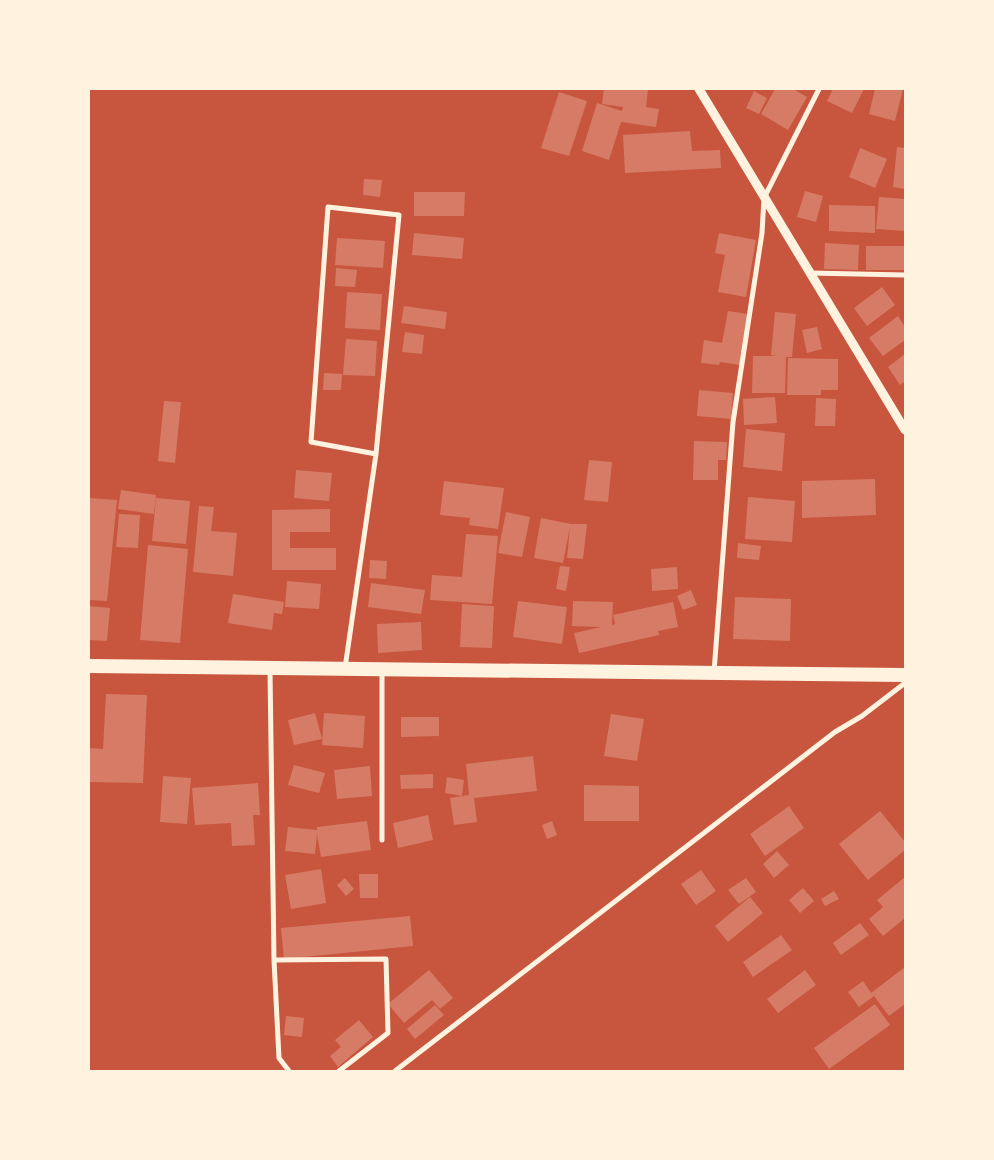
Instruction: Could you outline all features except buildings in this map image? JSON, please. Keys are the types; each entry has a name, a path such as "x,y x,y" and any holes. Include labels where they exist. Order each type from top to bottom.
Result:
{"highway":[{"path":"89,666 905,675"}],"street":[{"path":"699,89 905,430"},
{"path":"714,672 734,422 762,233 764,198 820,89"},
{"path":"345,668 376,454 399,215 328,207 311,442 376,454"},
{"path":"810,273 905,275"},
{"path":"270,667 274,960 280,1058 289,1071"},
{"path":"382,669 382,840"},
{"path":"395,1071 835,732 862,716 905,683"},
{"path":"274,960 386,960 388,1033 340,1071"}]}
